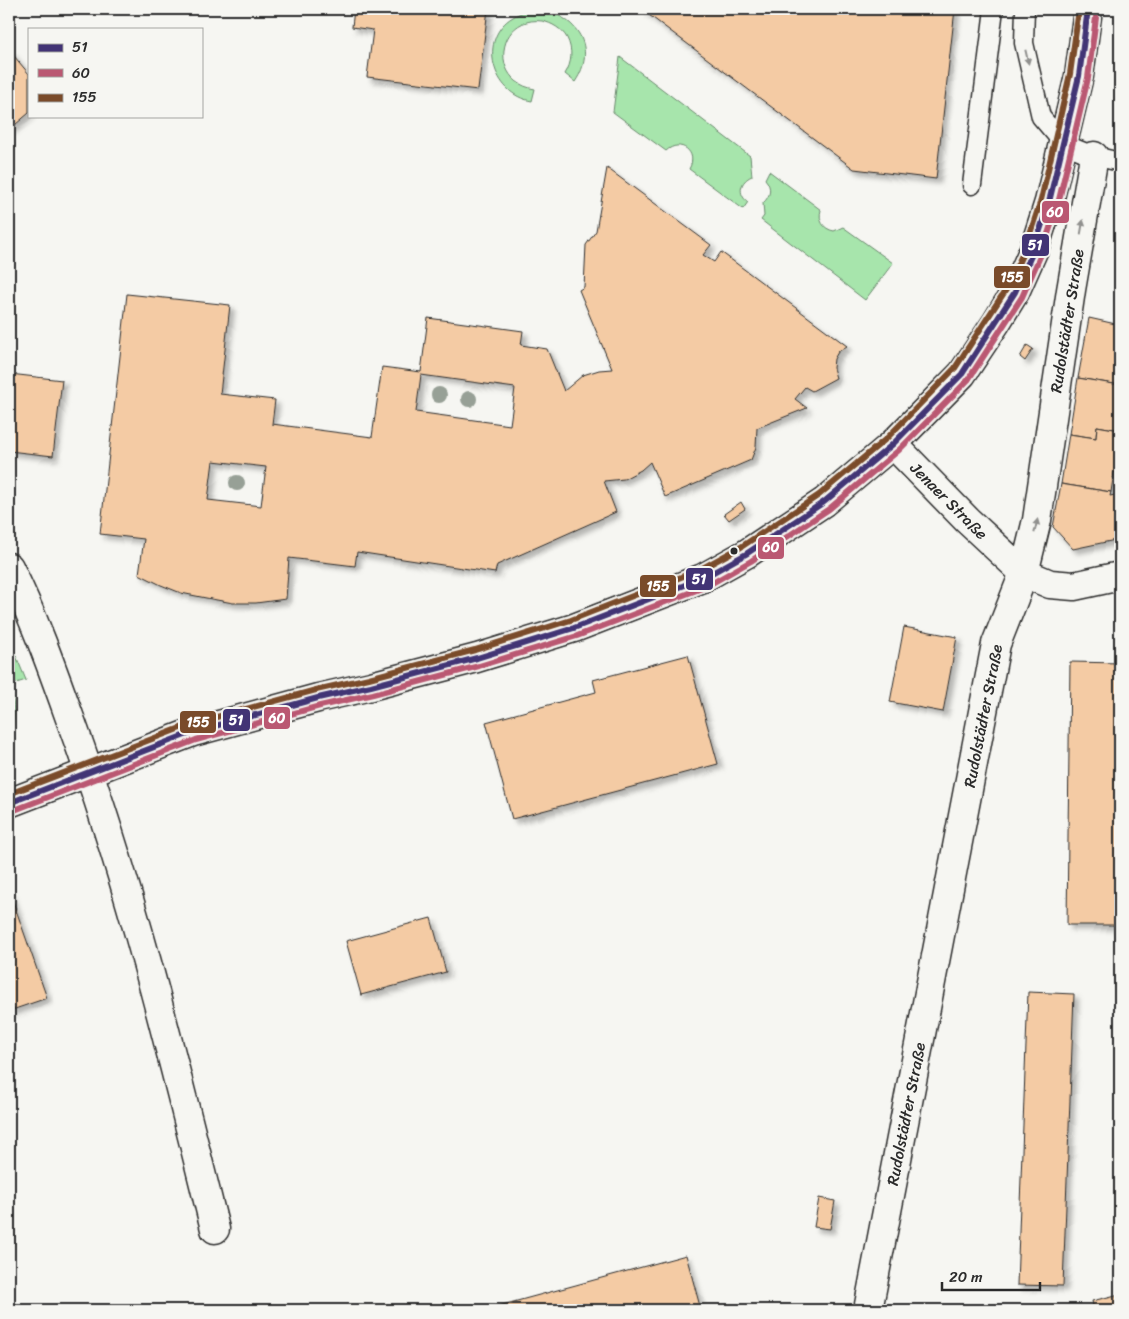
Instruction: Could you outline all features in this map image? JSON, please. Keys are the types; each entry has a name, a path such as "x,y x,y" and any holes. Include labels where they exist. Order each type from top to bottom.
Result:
{"street":[{"path":"9,803 193,732 477,658 574,628 657,597 703,578 721,568 790,526 839,490 893,444 962,374 1015,292 1034,249 1049,202 1064,144 1079,76 1088,9"},
{"name":"Rudolstädter Straße","path":"868,1310 996,644 1024,573 1037,520 1071,290 1094,156"},
{"name":"Jenaer Straße","path":"893,444 967,520 1024,573 1050,584 1074,586 1120,576"},
{"path":"9,567 44,648 89,771 126,883 182,1094 215,1229"}],"lane":[{"path":"972,185 994,9"},
{"path":"1025,9 1024,43 1041,117 1064,144 1094,156 1120,162"}],"green space":[{"path":"539,9 564,19 573,26 580,35 584,46 584,57 582,69 575,82 565,74 571,52 567,38 560,29 542,21 527,22 515,28 508,38 504,50 505,63 510,75 520,84 535,89 532,101 518,97 507,88 499,77 494,65 493,51 495,38 502,26 519,14"},
{"path":"620,57 750,156 752,176 745,181 741,188 742,195 748,202 743,209 689,169 692,157 690,152 682,146 671,147 666,151 613,112"},
{"path":"769,171 821,210 821,221 824,226 834,231 843,227 893,263 865,300 761,220 764,216 763,203 770,191 765,179"},
{"path":"9,639 26,680 10,685 14,705 14,718 9,737"}],"building":[{"path":"354,9 488,9 478,90 367,77 373,30 352,27"},
{"path":"641,9 955,9 936,179 854,169"},
{"path":"9,50 28,73 28,114 9,130"},
{"path":"607,168 711,245 703,255 714,262 721,252 847,346 838,352 834,359 833,368 836,378 812,391 805,387 795,399 807,408 757,428 756,447 751,460 665,497 650,462 641,470 624,479 604,481 616,512 497,565 495,573 357,552 355,566 289,558 286,599 256,603 233,603 181,593 139,574 144,539 100,534 127,294 230,305 220,394 275,400 272,424 372,437 382,367 421,372 428,318 523,331 521,345 547,349 564,391 583,375 599,370 612,369 579,290 584,287 586,245 596,231","holes":["421,375 515,388 510,425 416,412","213,461 266,467 261,506 208,500"]},
{"path":"1089,318 1120,325 1120,385 1078,378"},
{"path":"1027,345 1033,349 1025,361 1020,357"},
{"path":"10,374 62,380 53,456 9,451"},
{"path":"1078,378 1120,385 1120,430 1097,426 1096,438 1069,434"},
{"path":"1097,426 1120,430 1120,468 1119,473 1114,472 1111,492 1061,484 1069,434 1096,438"},
{"path":"1061,484 1111,492 1110,496 1120,494 1120,539 1073,549 1053,527"},
{"path":"741,502 745,509 729,520 724,514"},
{"path":"904,627 957,637 943,712 890,702"},
{"path":"688,655 718,764 512,819 486,722 596,692 593,680"},
{"path":"1070,662 1120,663 1118,925 1067,925"},
{"path":"9,890 47,998 9,1011"},
{"path":"431,918 446,972 361,995 346,941"},
{"path":"1028,992 1074,994 1063,1286 1017,1285"},
{"path":"819,1198 835,1201 830,1229 814,1227"},
{"path":"686,1255 701,1310 484,1310"},
{"path":"1116,1295 1120,1310 1094,1310 1092,1301"}],"transit line":[{"name":"155","path":"9,794 191,724 475,650 571,620 699,570 741,547 819,495 887,438 955,368 1007,288 1026,246 1041,200 1070,74 1079,9"},
{"name":"51","path":"9,803 193,732 477,658 574,628 703,578 746,554 824,502 893,444 962,374 1015,292 1034,249 1049,202 1079,76 1088,9"},
{"name":"60","path":"12,811 196,740 320,706 479,666 577,636 707,586 751,561 829,509 899,450 968,380 1022,297 1042,252 1058,204 1088,78 1097,10"}]}
